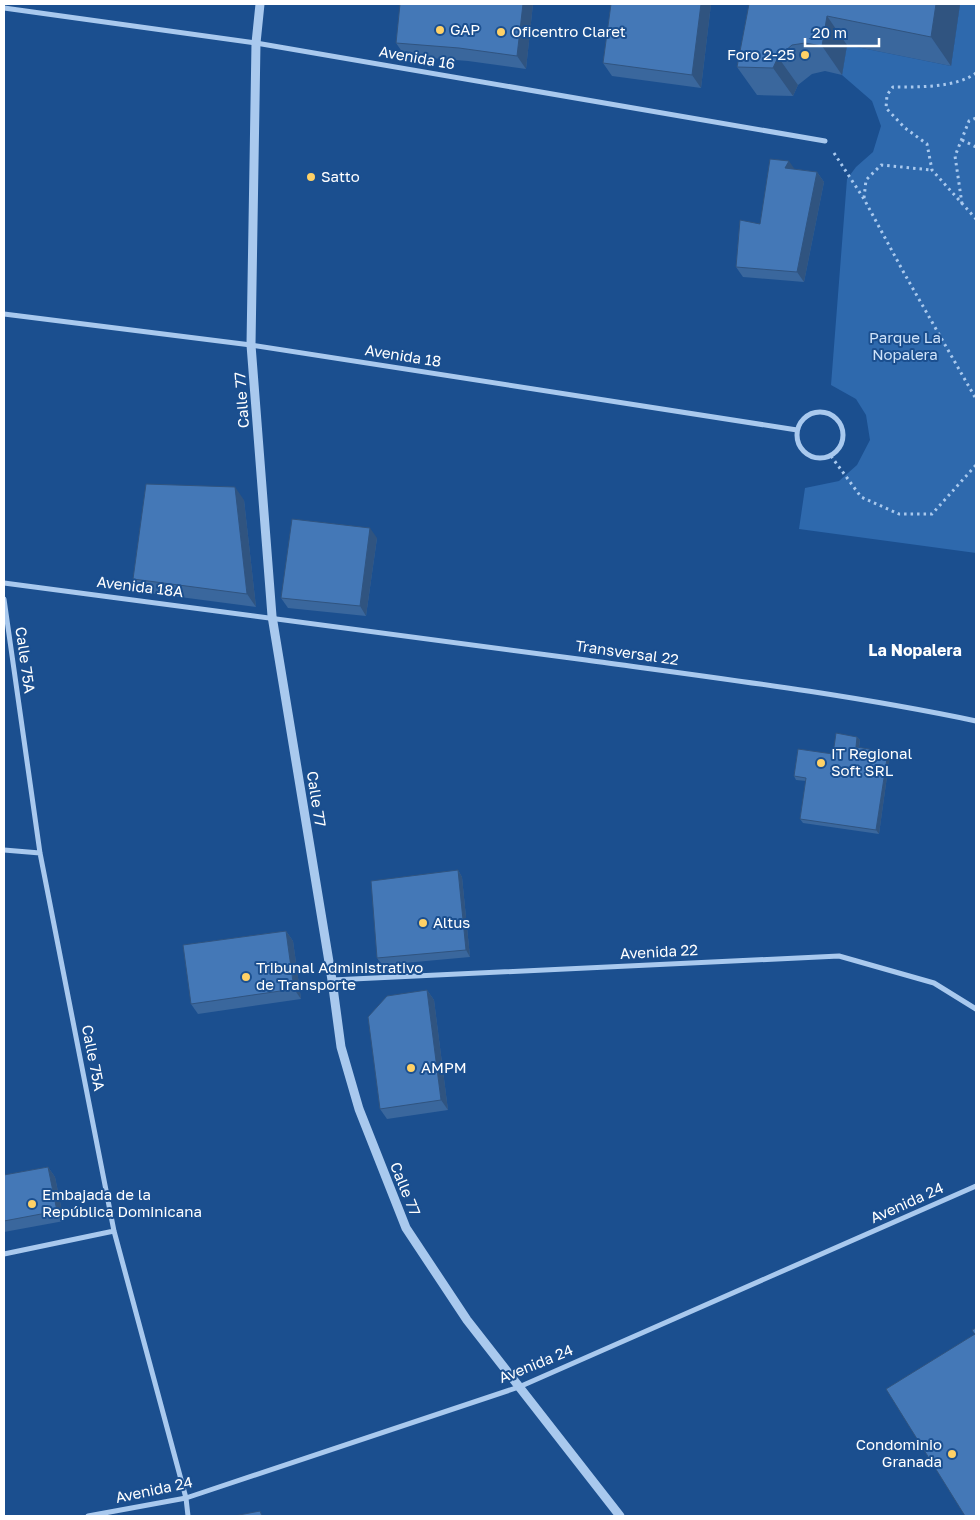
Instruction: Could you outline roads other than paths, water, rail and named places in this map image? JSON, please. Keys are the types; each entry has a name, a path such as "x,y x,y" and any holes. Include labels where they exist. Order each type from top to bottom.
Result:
{"street":[{"name":"Calle 77","path":"260,4 256,43 251,345 272,616 332,980 341,1047 359,1109 406,1228 467,1320 620,1516"},
{"name":"Avenida 16","path":"4,8 256,43 825,141"},
{"name":"Avenida 18","path":"4,314 251,345 797,430"},
{"path":"812,413 828,413 835,417 843,430 843,438 837,451 831,456 816,458 809,456 799,445 797,430 800,423 812,413"},
{"name":"Avenida 18A","path":"4,583 272,616"},
{"name":"Calle 75A","path":"4,599 40,853 114,1231 186,1498 188,1516"},
{"name":"Transversal 22","path":"272,616 819,692 976,721"},
{"path":"4,850 40,853"},
{"name":"Avenida 22","path":"332,980 839,956 934,983 976,1009"},
{"name":"Avenida 24","path":"88,1516 186,1498 519,1386 976,1186"},
{"path":"4,1254 114,1231"}],"place":[{"name":"GAP","path":"440,30"},
{"name":"Oficentro Claret","path":"501,32"},
{"name":"Foro 2-25","path":"805,55"},
{"name":"Satto","path":"311,177"},
{"name":"IT Regional Soft SRL","path":"821,763"},
{"name":"Altus","path":"423,923"},
{"name":"Tribunal Administrativo de Transporte","path":"246,977"},
{"name":"AMPM","path":"411,1068"},
{"name":"Embajada de la República Dominicana","path":"32,1204"},
{"name":"Condominio Granada","path":"952,1454"}],"district":[{"name":"La Nopalera","path":"915,650"}],"park label":[{"name":"Parque La Nopalera","path":"905,346"}]}
